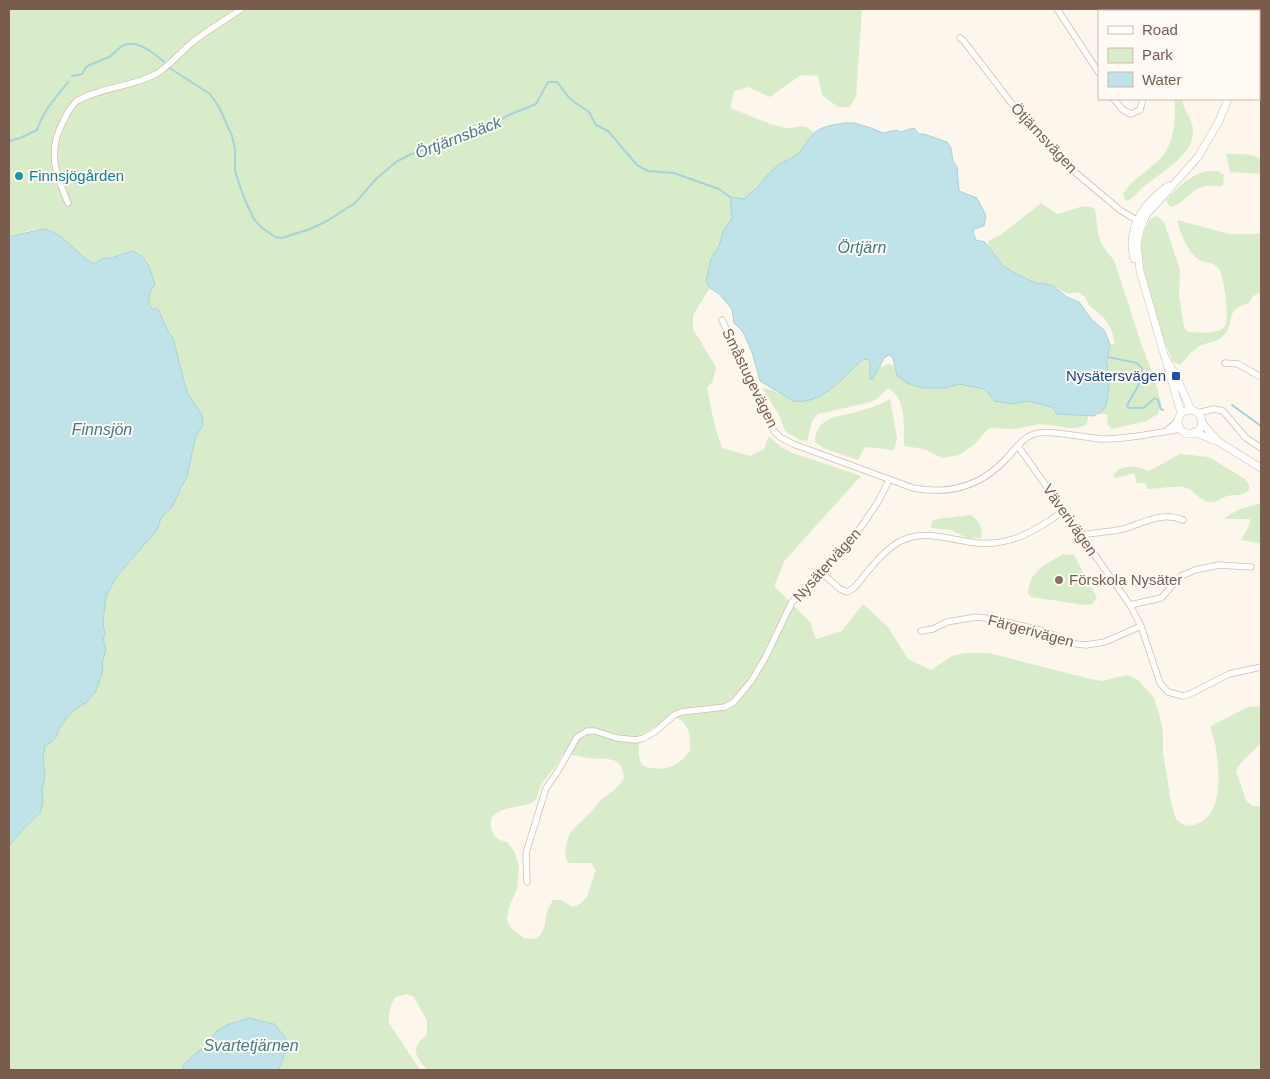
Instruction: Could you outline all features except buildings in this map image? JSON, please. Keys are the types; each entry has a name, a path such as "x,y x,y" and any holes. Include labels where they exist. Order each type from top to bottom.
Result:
{"street":[{"path":"68,203 53,162 54,149 60,126 76,102 156,74 198,38 241,9"},
{"path":"1057,9 1098,72"},
{"name":"Ötjärnsvägen","path":"960,38 1022,117 1069,168 1120,210 1139,222"},
{"path":"1115,100 1123,110 1131,114 1140,110 1143,100"},
{"path":"1166,431 1178,421 1181,413 1132,245 1139,222 1151,199 1182,176 1209,140 1228,100"},
{"name":"Småstugevägen","path":"722,320 774,431 780,437 889,480"},
{"path":"1166,360 1194,411 1218,442"},
{"path":"1224,363 1238,364 1261,377"},
{"path":"1181,413 1220,409 1246,438 1261,448"},
{"path":"1178,421 1181,429 1187,433 1194,432 1199,428 1201,421 1211,410"},
{"path":"889,480 929,491 956,489 972,484 997,468 1029,436 1039,433 1115,439 1139,437 1181,429"},
{"path":"1194,432 1218,442 1261,468"},
{"name":"Väverivägen","path":"1018,446 1062,512 1130,605 1141,626 1160,683 1168,692 1183,696 1229,674 1261,667"},
{"name":"Nysätervägen","path":"527,882 526,853 546,788 577,737 587,731 595,731 617,738 636,740 656,731 674,715 681,712 730,705 752,680 765,658 792,602 821,572 870,515 889,480"},
{"path":"821,572 840,589 848,592 854,588 888,550 910,537 937,536 979,543 1007,541 1030,533 1062,512"},
{"path":"1082,537 1086,534 1118,530 1161,517 1171,516 1183,520"},
{"path":"1130,605 1161,598 1181,576 1195,570 1219,565 1251,567"},
{"name":"Färgerivägen","path":"921,631 933,629 947,622 976,617 1044,631 1076,644 1086,645 1105,642 1141,626"}],"green space":[{"path":"9,9 862,9 856,97 849,108 838,107 822,95 818,76 801,75 770,97 748,87 734,91 730,108 780,127 804,126 814,133 801,151 791,160 779,165 754,188 752,194 744,199 723,232 722,241 711,259 706,281 710,288 693,315 693,329 716,367 713,381 707,388 715,427 722,448 750,456 764,449 769,436 781,447 793,453 861,476 785,560 774,586 810,622 816,639 842,631 863,604 888,627 908,659 931,670 952,656 964,653 989,653 1090,679 1102,681 1127,675 1138,680 1154,698 1163,732 1163,752 1171,803 1176,819 1185,826 1198,824 1207,817 1217,797 1217,759 1211,726 1248,707 1261,706 1262,732 1260,742 1236,771 1246,800 1252,806 1261,806 1261,1070 427,1070 416,1054 416,1047 427,1034 427,1021 414,997 407,994 396,997 394,1000 390,1009 389,1023 420,1070 278,1070 283,1060 286,1038 240,1020 217,1031 185,1063 182,1070 9,1070 9,846 40,813 43,803 42,790 45,775 43,758 45,745 53,740 65,720 74,710 87,702 96,691 103,670 102,663 106,650 103,638 105,634 103,623 106,596 117,576 157,530 161,518 172,507 182,489 196,436 203,425 202,415 188,394 173,338 163,318 149,305 149,267 140,255 132,251 94,264 57,234 50,231 43,229 34,230 9,237","holes":["671,713 685,724 690,738 690,751 683,759 670,767 659,769 646,767 642,764 639,756 641,735 661,723","562,754 616,761 620,765 624,778 616,788 599,802 568,837 565,852 569,863 591,863 596,871 587,897 573,907 561,900 553,900 547,911 544,929 540,935 536,939 524,938 510,927 507,920 509,907 517,889 519,866 514,851 507,842 499,839 493,833 491,820 505,809 526,805 535,800 541,786"]},
{"path":"1174,100 1182,100 1193,128 1191,141 1187,149 1174,164 1128,201 1125,200 1123,194 1135,179 1165,153 1171,139 1175,114"},
{"path":"1226,154 1249,155 1261,159 1261,174 1230,172"},
{"path":"1208,171 1218,171 1224,175 1223,186 1202,187 1170,207 1166,200 1176,190 1190,178"},
{"path":"1041,203 1057,214 1081,207 1095,209 1101,241 1114,260 1156,383 1161,404 1158,414 1146,421 1112,429 1108,425 1107,414 1098,414 1105,404 1107,397 1110,345 1115,343 1111,328 1105,319 1078,292 1066,293 1050,285 1037,284 1020,277 1005,268 990,249 988,241 1002,234"},
{"path":"1157,216 1164,222 1180,270 1179,295 1184,327 1188,332 1208,332 1222,329 1225,326 1227,316 1226,298 1219,269 1214,264 1197,259 1193,255 1183,238 1177,220 1229,234 1261,233 1261,292 1253,296 1249,303 1236,309 1229,327 1222,337 1197,348 1180,365 1172,361 1160,330 1144,276 1139,249 1150,219"},
{"path":"868,359 870,363 870,379 873,379 881,365 882,367 888,364 894,366 897,376 907,383 922,388 946,388 959,384 985,389 994,401 1014,404 1027,401 1052,407 1058,414 1088,416 1087,424 1071,428 1039,424 1016,429 989,428 975,444 959,455 942,458 924,449 904,446 902,406 899,399 888,388 871,402 818,414 812,421 807,441 800,440 785,431 779,415 762,388 772,390 793,401 828,391 853,370 860,360"},
{"path":"890,399 897,438 894,450 865,447 858,460 823,448 815,442 816,434 823,423 835,417 869,408"},
{"path":"1180,454 1209,457 1245,479 1249,485 1249,490 1214,502 1208,502 1183,487 1148,489 1145,483 1137,483 1134,473 1116,478 1113,475 1125,467 1148,471"},
{"path":"1261,503 1261,545 1241,540 1249,526 1250,519 1224,518 1240,509"},
{"path":"971,515 980,525 982,531 981,538 967,538 951,530 931,528 932,521 937,519"},
{"name":"Förskola Nysäter","path":"1063,554 1074,555 1097,598 1092,604 1085,605 1031,597 1028,594 1029,586 1035,574 1045,565"}],"water":[{"name":"Örtjärn","path":"854,123 883,133 896,130 901,132 914,128 919,134 947,142 957,167 959,191 977,198 986,216 984,226 974,229 973,232 976,240 985,242 1003,266 1036,283 1053,286 1067,297 1079,302 1092,320 1104,330 1110,345 1107,361 1109,387 1106,405 1102,411 1094,416 1057,414 1052,407 1027,401 1014,404 994,401 985,389 959,384 946,388 922,388 907,383 897,376 893,358 889,355 884,358 873,379 870,379 870,363 868,359 865,359 831,388 809,400 793,401 760,381 752,352 743,332 734,323 732,309 719,294 710,288 706,281 711,259 719,246 723,232 732,218 730,197 744,199 777,166 800,152 814,133 824,127"},
{"name":"Finnsjön","path":"42,229 49,230 62,238 94,264 104,258 111,258 132,251 145,260 155,284 149,296 150,306 152,309 158,309 173,338 188,394 202,415 203,425 196,436 187,476 172,507 161,518 157,530 117,576 106,596 103,623 105,634 103,638 106,650 102,663 103,670 96,691 87,702 74,710 65,720 57,736 45,745 43,758 45,775 42,790 43,803 40,813 9,846 9,237"},
{"name":"Svartetjärnen","path":"249,1018 274,1024 286,1038 283,1060 278,1070 182,1070 185,1063 217,1031 227,1025"}],"waterway":[{"name":"Örtjärnsbäck","path":"72,76 82,74 87,66 109,57 120,47 127,44 139,45 164,62"},
{"name":"Örtjärnsbäck","path":"168,67 210,94 219,107 232,136 235,149 235,171 244,198 254,219 261,227 275,237 282,238 327,221 355,203 377,178 396,162 409,155 481,130 509,115 536,104 548,82 557,82 570,99 589,112 596,125 608,131 637,165 648,171 674,173 719,189 730,197"},
{"name":"Örtjärnsbäck","path":"9,141 37,130 46,110 68,82"},
{"path":"1108,357 1137,363 1142,368 1139,384 1127,406 1129,408 1143,408 1155,398 1163,410"},
{"path":"1232,405 1261,426"}],"place":[{"name":"Finnsjögården","path":"19,176"},
{"name":"Nysätersvägen","path":"1176,376"},
{"name":"Förskola Nysäter","path":"1059,580"}]}
